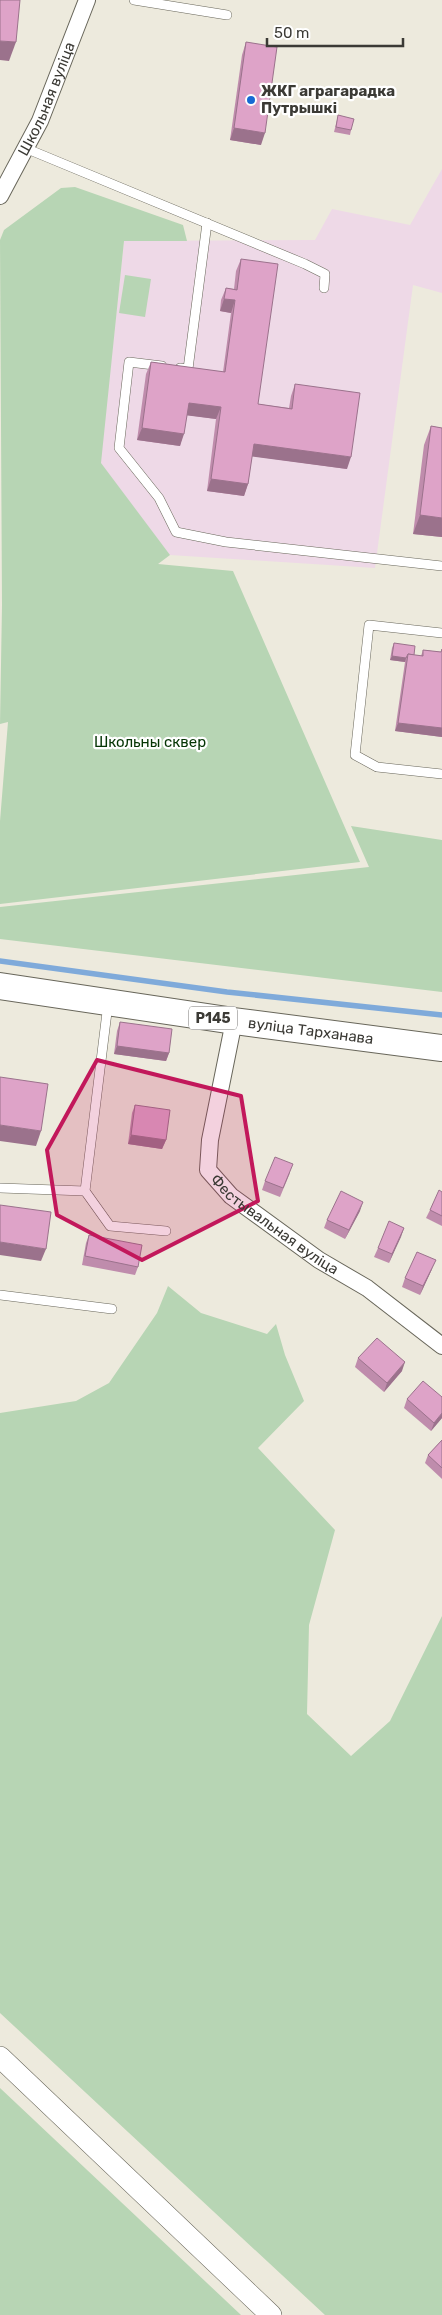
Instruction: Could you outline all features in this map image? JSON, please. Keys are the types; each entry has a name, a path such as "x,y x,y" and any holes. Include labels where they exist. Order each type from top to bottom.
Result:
{"main road":[{"name":"вуліца Тарханава","path":"0,986 108,1004 442,1048"}],"street":[{"name":"Школьная вуліца","path":"0,196 40,121 87,0"},
{"name":"Фестывальная вуліца","path":"234,1021 210,1140 208,1170 231,1196 319,1260 367,1288 442,1346"},
{"path":"0,2057 271,2315"}],"lane":[{"path":"134,0 227,15"},
{"path":"25,148 325,274 324,288"},
{"path":"206,223 188,369 129,362 119,448 159,498 176,532 226,542 442,566"},
{"path":"442,633 369,625 354,755 376,767 442,774"},
{"path":"108,1004 85,1191 110,1226 166,1231"},
{"path":"0,1188 85,1191"},
{"path":"0,1295 112,1308"}],"highlighted area":[{"path":"97,1060 241,1096 258,1201 142,1260 57,1215 47,1150"}],"shaded area":[{"path":"442,169 442,293 413,285 375,568 170,555 100,465 124,241 315,240 332,209 410,225"}],"green space":[{"name":"Школьны сквер","path":"75,187 183,225 187,241 124,241 101,463 170,555 158,564 233,571 360,862 0,904 0,821 8,722 0,724 2,605 0,240 4,230 61,188"},
{"path":"125,275 151,279 145,317 119,313"},
{"path":"351,826 442,840 442,992 0,939 0,907 369,867"},
{"path":"168,1286 201,1313 267,1334 276,1324 285,1355 304,1401 258,1448 335,1530 309,1625 307,1714 351,1756 390,1721 442,1616 442,2315 325,2315 0,2013 0,1413 76,1401 109,1383 157,1313"},
{"path":"0,2088 241,2315 0,2315"}],"building":[{"path":"0,0 20,0 16,42 0,41"},
{"name":"ЖКГ аграгарадка Путрышкі","path":"246,42 277,47 265,133 234,128"},
{"path":"338,115 354,119 351,130 336,127"},
{"path":"241,259 278,264 258,404 292,409 295,384 360,393 351,457 254,444 248,484 211,479 221,407 189,403 184,434 142,428 151,362 225,372 235,300 224,299 226,288 237,290"},
{"path":"431,426 442,428 442,518 420,515"},
{"path":"394,643 415,646 414,655 408,654 406,658 392,656"},
{"path":"442,649 442,728 398,723 408,654 423,656 423,650 441,652"},
{"path":"120,1022 172,1029 169,1053 117,1046"},
{"path":"0,1077 48,1084 41,1131 0,1125"},
{"path":"135,1105 170,1110 166,1140 131,1135"},
{"path":"275,1157 293,1164 283,1188 265,1181"},
{"path":"439,1190 442,1192 442,1216 430,1210"},
{"path":"341,1191 363,1202 349,1230 327,1220"},
{"path":"0,1205 51,1212 46,1249 0,1242"},
{"path":"389,1221 404,1228 392,1254 378,1248"},
{"path":"89,1235 142,1245 138,1267 85,1256"},
{"path":"417,1252 436,1260 423,1286 405,1278"},
{"path":"377,1338 405,1362 387,1383 358,1358"},
{"path":"423,1381 442,1397 442,1413 434,1423 407,1399"},
{"path":"442,1440 442,1468 428,1455"}],"waterway":[{"path":"0,961 227,992 442,1015"}],"place":[{"name":"ЖКГ аграгарадка Путрышкі","path":"251,100"}]}
